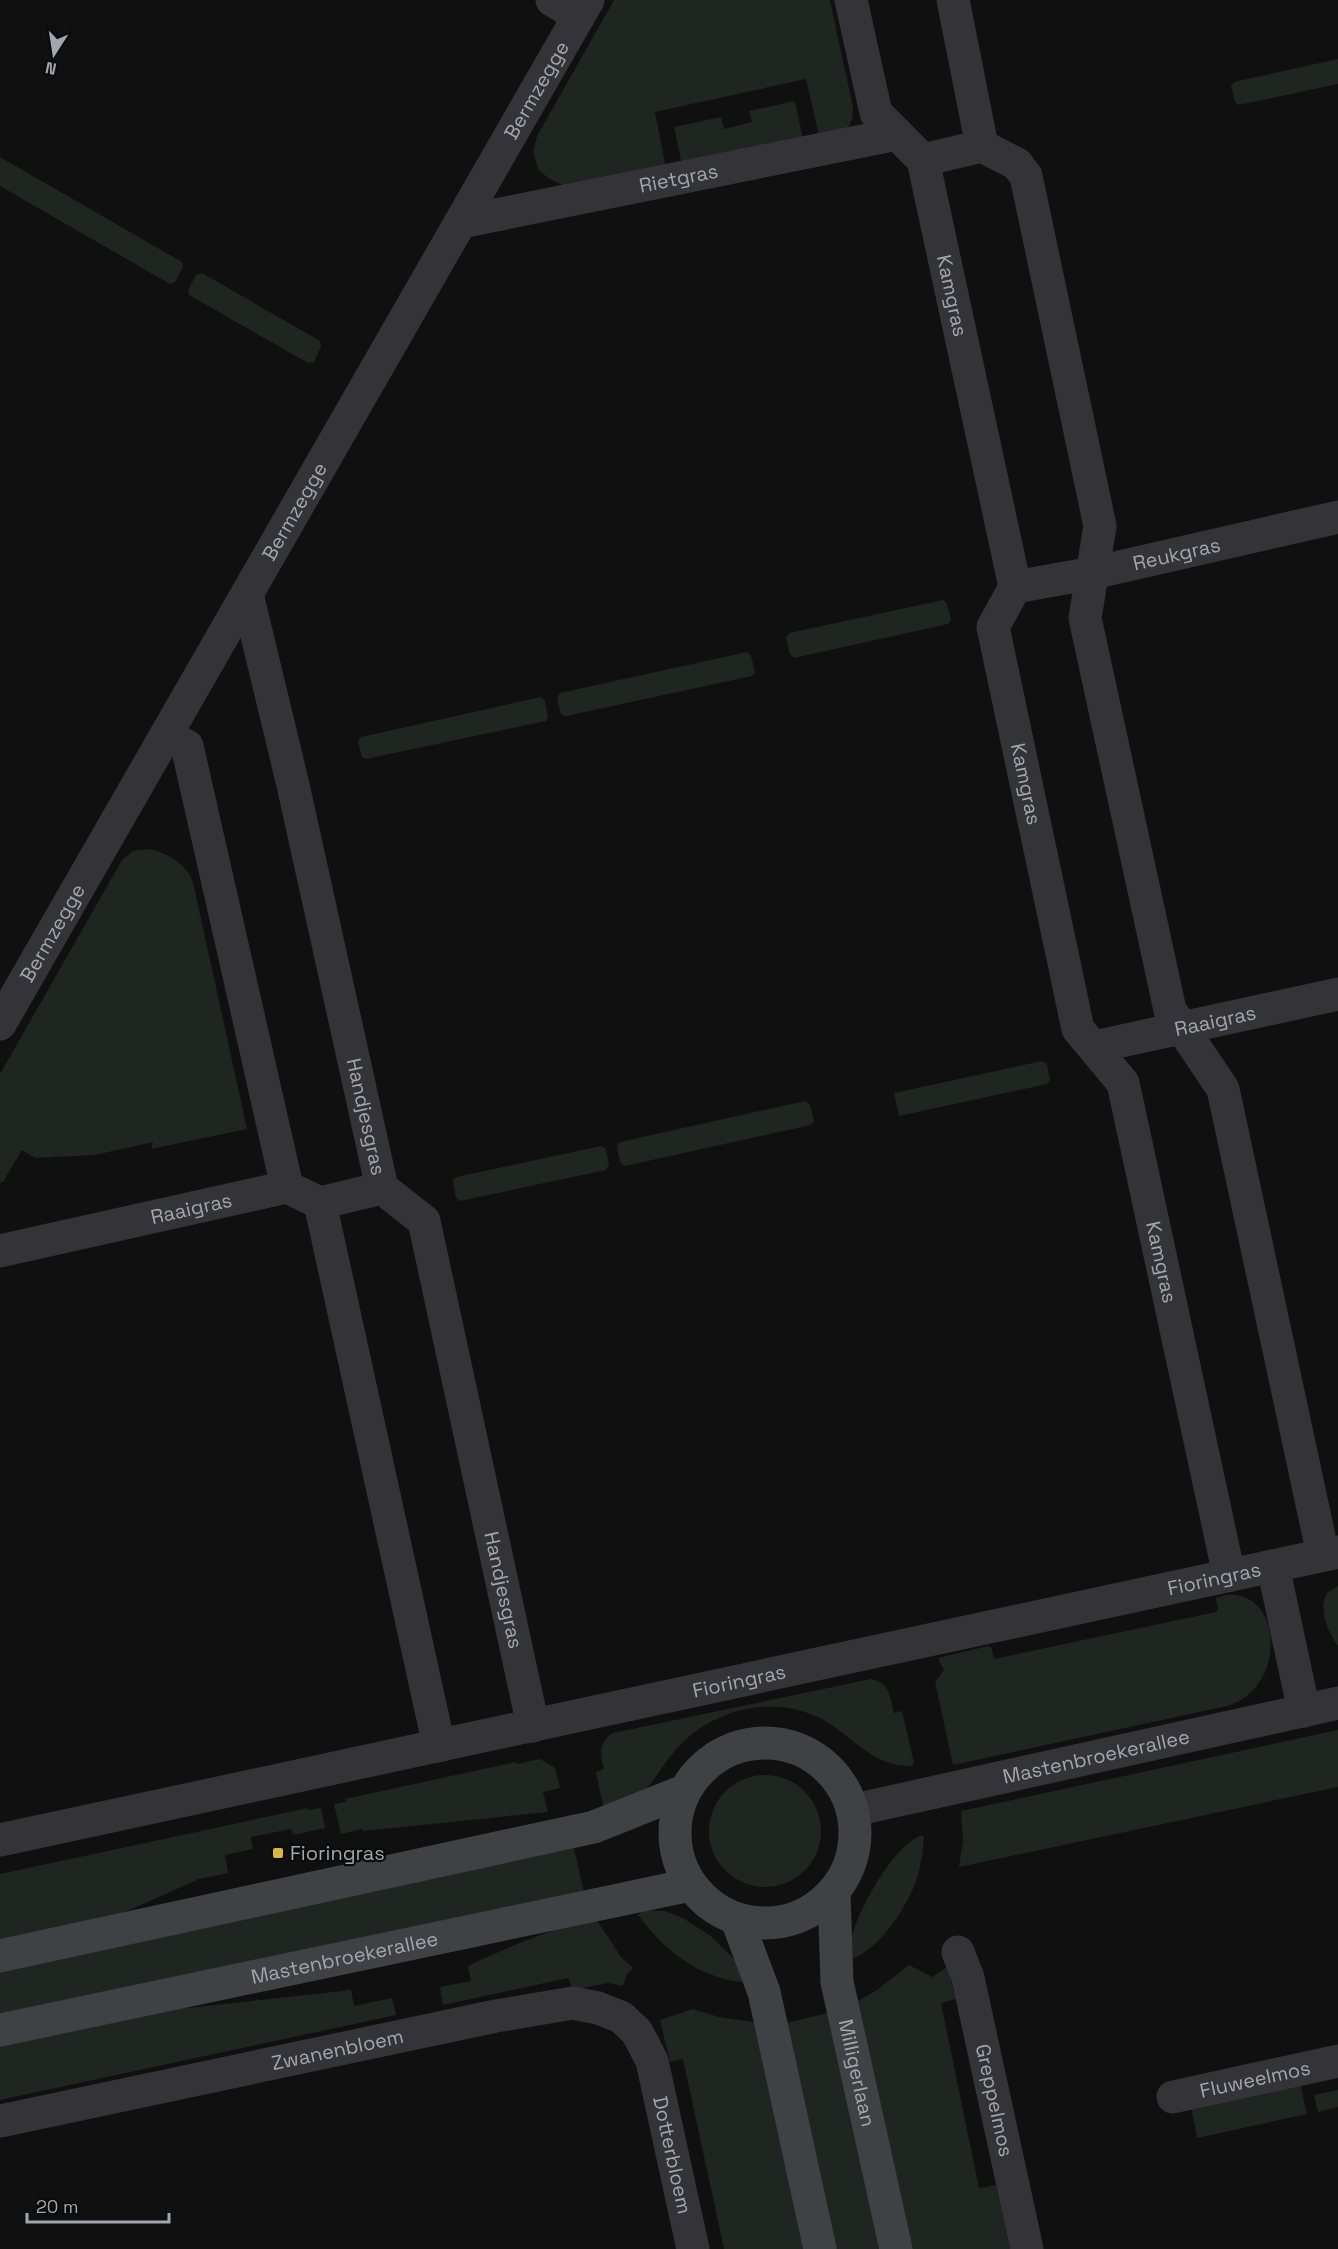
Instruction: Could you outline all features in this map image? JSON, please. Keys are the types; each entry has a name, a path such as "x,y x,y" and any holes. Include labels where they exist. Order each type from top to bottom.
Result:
{"main road":[{"path":"759,1742 790,1745 818,1759 840,1782 854,1810 856,1839 850,1868 834,1893 806,1914 772,1924 737,1920 711,1906 690,1885 676,1855 674,1822 684,1791 702,1766 729,1749 759,1742"},
{"path":"0,1956 594,1827 684,1791"},
{"name":"Mastenbroekerallee","path":"0,2030 690,1885"},
{"name":"Milligerlaan","path":"834,1893 837,1982 896,2249"},
{"path":"737,1920 764,1992 820,2249"}],"street":[{"path":"851,0 876,113 923,160 982,146 1017,164 1026,176 1100,526 1084,618 1170,1010 1223,1089 1330,1553"},
{"path":"953,0 982,146"},
{"name":"Bermzegge","path":"0,1024 461,222 573,5"},
{"name":"Rietgras","path":"461,222 897,134"},
{"name":"Kamgras","path":"923,160 1015,587 993,627 1078,1029 1123,1083 1228,1575"},
{"name":"Reukgras","path":"1015,587 1093,573 1338,518"},
{"name":"Handjesgras","path":"247,594 293,785 382,1188 424,1221 533,1726"},
{"path":"166,735 187,746 287,1187 320,1203 382,1188"},
{"name":"Raaigras","path":"1094,1047 1338,994"},
{"name":"Raaigras","path":"0,1251 287,1187"},
{"path":"320,1203 439,1746"},
{"name":"Fioringras","path":"0,1840 1330,1553"},
{"path":"1274,1566 1304,1711"},
{"name":"Mastenbroekerallee","path":"854,1810 1338,1703"},
{"name":"Greppelmos","path":"958,1952 968,1978 1027,2249"},
{"name":"Zwanenbloem","path":"0,2121 496,2016 573,2003 598,2008 621,2017 637,2032 652,2061"},
{"name":"Dotterbloem","path":"652,2061 693,2249"},
{"name":"Fluweelmos","path":"1173,2097 1338,2061"}],"shaded area":[{"path":"614,0 830,0 853,107 852,119 848,128 820,140 806,79 655,112 667,174 571,189 548,178 538,169 533,152 537,136"},
{"path":"1338,59 1338,84 1239,105 1235,102 1231,86 1234,82"},
{"path":"795,101 804,144 683,170 674,127 721,117 724,129 752,122 749,111"},
{"path":"0,157 182,262 183,267 175,282 170,284 0,186"},
{"path":"202,273 320,341 321,347 314,362 308,363 189,295 188,290 196,275"},
{"path":"943,600 947,604 951,620 948,624 794,658 790,654 786,638 789,633"},
{"path":"747,652 751,656 755,672 752,676 566,716 561,714 557,698 560,693"},
{"path":"541,697 545,701 548,717 546,721 366,759 362,757 358,741 361,737"},
{"path":"148,849 162,853 181,864 193,882 247,1129 151,1149 153,1142 95,1155 35,1158 22,1150 3,1182 0,1183 0,1074 122,860 133,851"},
{"path":"1042,1061 1047,1064 1050,1080 1047,1084 899,1116 894,1093"},
{"path":"805,1101 810,1105 814,1121 811,1125 625,1166 620,1162 617,1146 620,1142"},
{"path":"601,1146 606,1149 609,1165 606,1170 460,1201 456,1198 453,1181 456,1177"},
{"path":"1338,1586 1338,1646 1328,1628 1324,1613 1324,1599 1327,1593"},
{"path":"1226,1595 1245,1597 1259,1607 1267,1623 1271,1642 1269,1661 1261,1680 1247,1696 1227,1706 953,1765 935,1682 944,1670 938,1658 988,1646 991,1647 994,1659 1216,1612 1218,1609 1216,1598"},
{"path":"871,1679 886,1687 894,1713 902,1711 914,1763 912,1766 883,1761 838,1729 813,1715 794,1709 754,1708 734,1712 699,1729 683,1742 643,1792 630,1800 604,1810 596,1772 604,1769 601,1749 613,1733"},
{"path":"1338,1730 1338,1787 959,1867 963,1840 961,1811"},
{"path":"540,1759 555,1768 560,1788 543,1792 548,1812 363,1831 362,1829 341,1834 334,1804 346,1802 345,1799 516,1762 517,1764"},
{"path":"765,1775 787,1779 805,1791 817,1809 821,1831 817,1853 805,1871 787,1883 765,1887 743,1883 725,1871 713,1853 709,1831 713,1809 725,1791 743,1779"},
{"path":"308,1808 309,1810 321,1808 325,1828 293,1835 291,1829 251,1837 253,1849 225,1855 228,1873 199,1879 105,1921 0,1943 0,1874"},
{"path":"922,1835 924,1837 920,1868 907,1901 882,1937 861,1955 851,1959 852,1936 870,1894 900,1851"},
{"path":"574,1848 584,1893 0,2020 0,1969"},
{"path":"643,1910 665,1911 683,1918 712,1937 735,1960 744,1982 712,1975 684,1960 648,1928 638,1915"},
{"path":"596,1919 621,1957 633,1968 627,1974 623,1986 608,1983 573,1990 568,1978 443,2005 440,1987 471,1981 468,1966 530,1939"},
{"path":"909,1965 932,1977 947,1967 956,1999 941,2003 979,2188 996,2185 1010,2249 910,2249 858,2001 877,1990"},
{"path":"351,1990 354,2006 392,1998 396,2015 0,2100 0,2045 160,2011"},
{"path":"693,2009 719,2017 759,2023 808,2249 724,2249 683,2059 670,2062 660,2020"},
{"path":"832,2012 884,2249 835,2249 786,2023"},
{"path":"1300,2083 1307,2114 1197,2138 1191,2107"},
{"path":"1338,2090 1338,2107 1318,2112 1314,2095"}],"place":[{"name":"Fioringras","path":"278,1853"}]}
